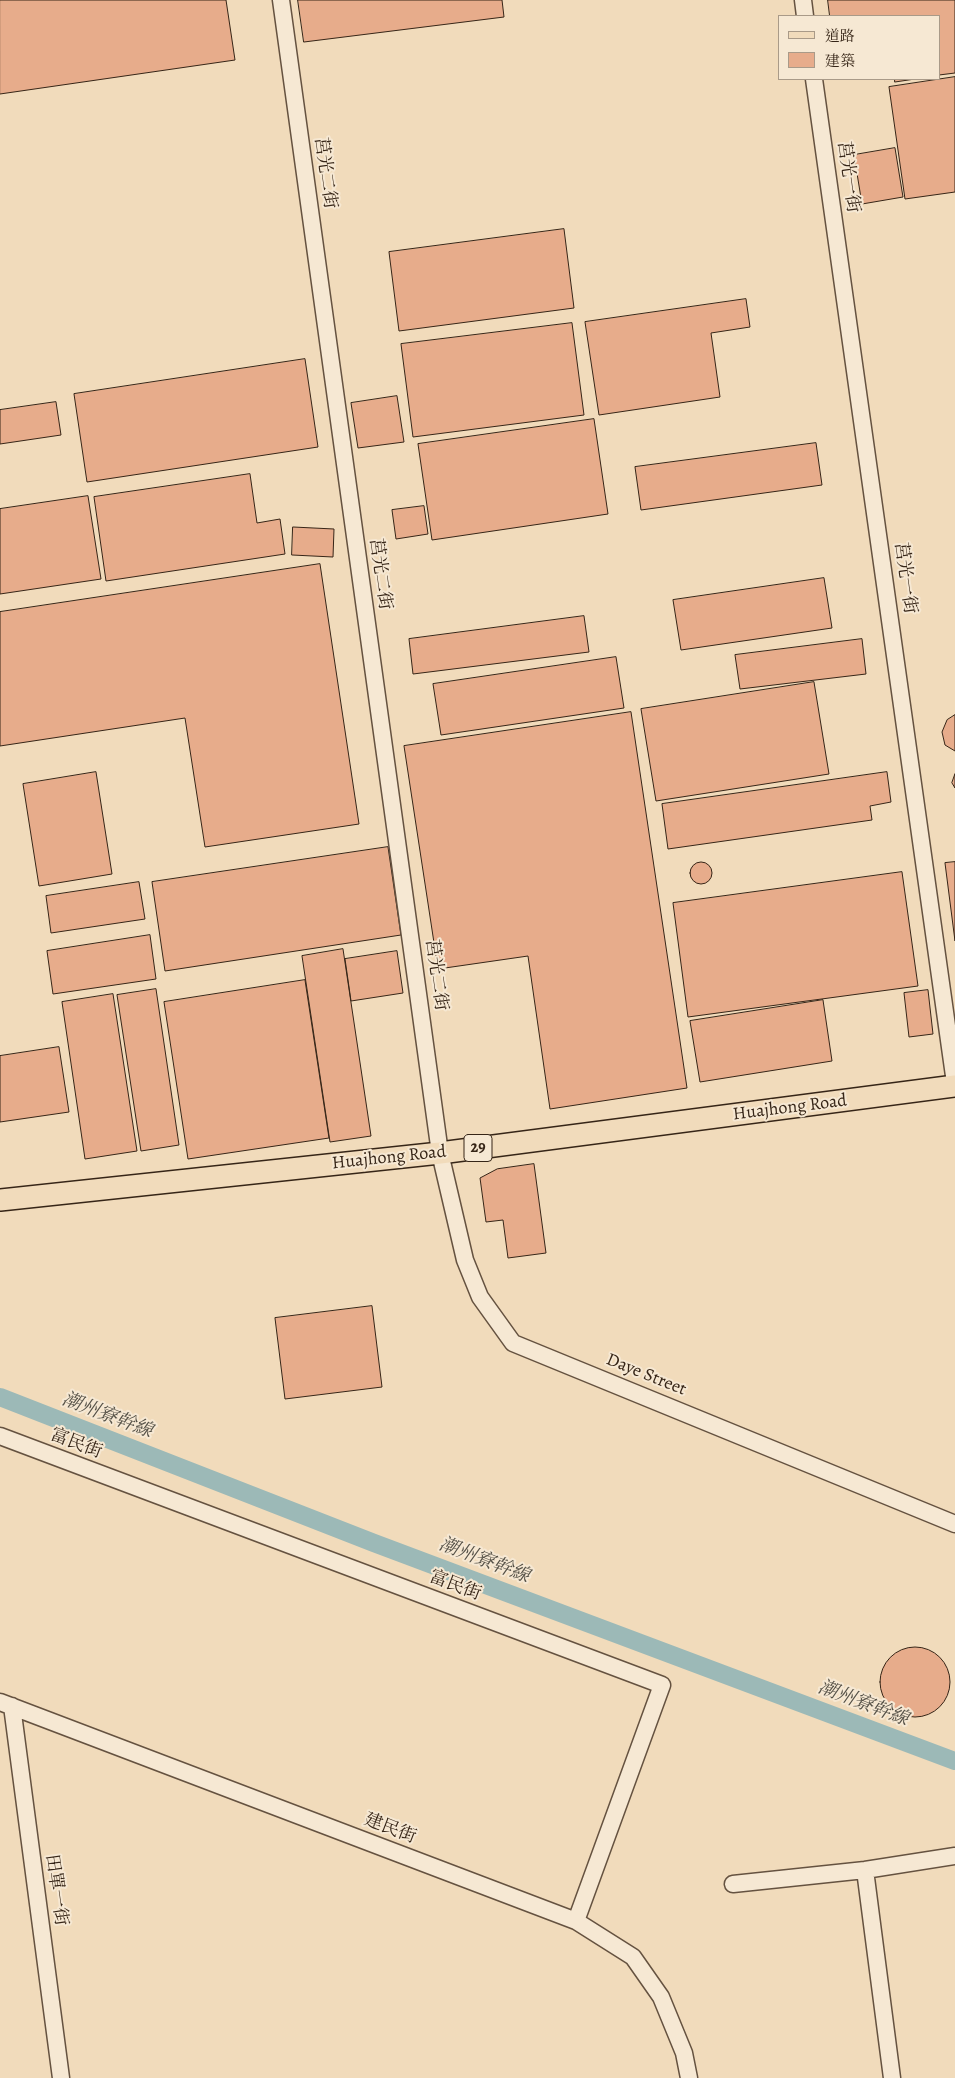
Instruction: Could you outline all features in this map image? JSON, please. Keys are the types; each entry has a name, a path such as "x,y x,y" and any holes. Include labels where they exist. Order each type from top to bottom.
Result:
{"main road":[{"name":"Huajhong Road","path":"0,1200 440,1153 955,1085"}],"street":[{"name":"莒光二街","path":"281,0 440,1153"},
{"path":"803,0 805,15"},
{"name":"莒光一街","path":"814,80 955,1085"},
{"name":"Daye Street","path":"440,1153 465,1260 480,1297 513,1344 955,1524"},
{"name":"富民街","path":"0,1436 662,1685 576,1921"},
{"name":"建民街","path":"6,1704 576,1921 633,1957 661,1996 684,2053 689,2078"},
{"name":"田單一街","path":"6,1704 61,2078"},
{"path":"733,1884 865,1870 955,1856"},
{"path":"865,1870 892,2078"}],"building":[{"path":"0,0 226,0 235,60 0,94"},
{"path":"298,0 502,0 504,17 304,42"},
{"path":"828,0 955,0 955,73 940,75 940,15 830,15"},
{"path":"955,77 955,192 905,199 889,87"},
{"path":"895,148 903,197 862,204 854,155"},
{"path":"564,229 574,308 399,331 389,252"},
{"path":"746,299 750,327 711,333 720,397 599,415 585,322"},
{"path":"572,323 584,415 413,437 401,344"},
{"path":"305,359 318,447 87,482 74,394"},
{"path":"397,396 404,442 358,448 351,403"},
{"path":"56,402 61,435 0,444 0,410"},
{"path":"594,419 608,514 432,540 418,444"},
{"path":"816,443 822,485 641,510 635,467"},
{"path":"250,474 257,523 280,519 285,554 106,581 94,497"},
{"path":"88,496 101,579 0,594 0,509"},
{"path":"424,506 428,534 396,539 392,510"},
{"path":"293,527 334,529 333,557 292,555"},
{"path":"320,564 359,824 205,847 185,718 0,746 0,612"},
{"path":"824,578 832,628 681,650 673,600"},
{"path":"584,616 589,652 413,674 409,639"},
{"path":"862,639 866,674 740,689 735,655"},
{"path":"616,657 624,708 441,735 433,684"},
{"path":"814,682 829,774 656,801 641,709"},
{"path":"631,712 687,1088 550,1109 528,956 438,969 404,746"},
{"path":"955,715 955,751 945,745 942,732 947,720"},
{"path":"96,772 112,874 39,886 23,784"},
{"path":"887,772 891,802 870,806 872,820 668,849 662,804"},
{"path":"955,774 955,788 952,783"},
{"path":"388,847 401,935 165,971 152,882"},
{"path":"701,862 709,865 712,873 709,881 701,884 693,881 690,873 693,865"},
{"path":"955,862 955,941 945,863"},
{"path":"902,872 918,986 688,1017 673,903"},
{"path":"139,882 145,919 51,933 46,896"},
{"path":"150,935 156,979 53,994 47,951"},
{"path":"343,949 371,1136 330,1142 302,956"},
{"path":"397,951 403,993 351,1001 345,959"},
{"path":"305,980 329,1138 188,1159 164,1002"},
{"path":"156,989 179,1145 141,1151 117,995"},
{"path":"928,990 933,1034 909,1037 904,993"},
{"path":"113,994 137,1151 85,1159 62,1002"},
{"path":"823,1000 832,1061 700,1082 690,1021"},
{"path":"59,1047 69,1112 0,1122 0,1056"},
{"path":"534,1164 546,1253 508,1258 503,1220 486,1222 480,1178 497,1169"},
{"path":"372,1306 382,1387 285,1399 275,1318"},
{"path":"922,1647 935,1653 944,1662 948,1668 950,1682 948,1696 940,1707 929,1715 908,1717 901,1715 890,1707 882,1696 880,1675 882,1668 890,1657 901,1649"}],"waterway":[{"name":"潮州寮幹線","path":"0,1397 374,1543 955,1761"}]}
